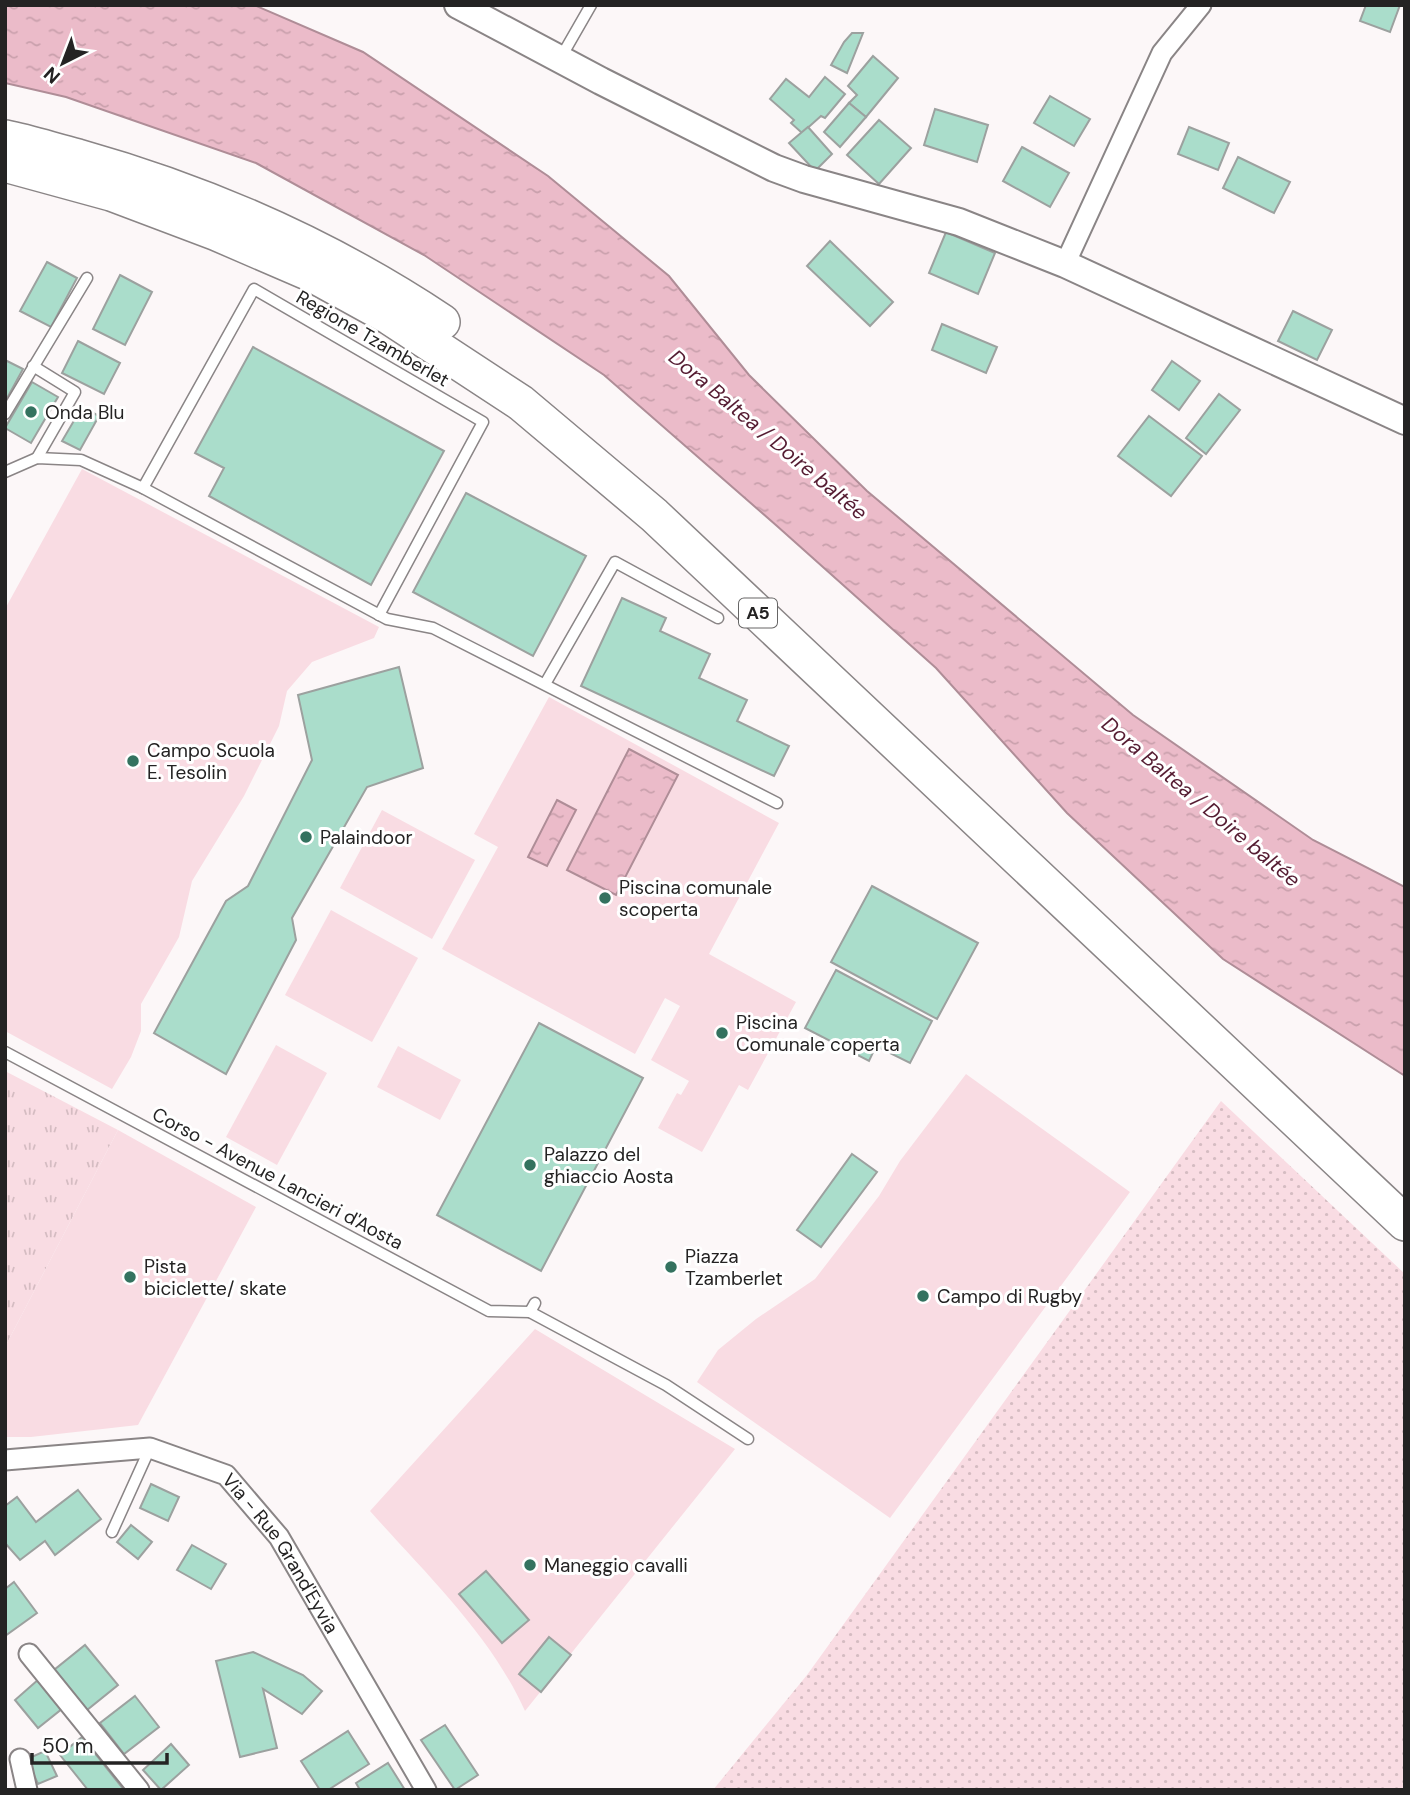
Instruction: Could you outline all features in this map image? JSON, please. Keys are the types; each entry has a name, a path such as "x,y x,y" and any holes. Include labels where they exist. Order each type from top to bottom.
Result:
{"highway":[{"name":"A5","path":"5,138 119,169 210,200 307,245 401,295 537,387 671,496 1405,1191"},
{"name":"A5","path":"5,164 111,193 217,233 312,274 390,317 521,403 654,514 1405,1223"}],"main road":[{"path":"458,5 560,60 774,167 804,179 959,222 1065,264 1405,421"}],"street":[{"path":"1065,264 1162,53 1201,5"},
{"name":"Via - Rue Grand'Eyvia","path":"5,1460 150,1448 226,1475 279,1537 426,1790"},
{"path":"29,1654 139,1790"},
{"path":"20,1759 27,1790"}],"lane":[{"path":"560,60 591,5"},
{"path":"5,414 87,278"},
{"name":"Regione Tzamberlet","path":"143,488 254,289 482,422 379,615"},
{"path":"33,366 75,391 37,458"},
{"path":"5,472 37,458 81,460 143,488 387,620 433,628 777,803"},
{"path":"545,684 615,562 718,618"},
{"name":"Corso - Avenue Lancieri d'Aosta","path":"5,1052 489,1311 532,1308 667,1385 748,1439"},
{"path":"113,1532 150,1448"}],"green space":[{"name":"Campo Scuola E. Tesolin","path":"82,469 379,627 374,638 312,662 287,691 279,726 244,796 192,881 179,937 141,1004 141,1031 131,1057 112,1089 5,1031 5,609"},
{"name":"Piscina comunale scoperta","path":"549,697 779,823 709,954 796,1002 748,1090 739,1085 702,1152 658,1128 677,1093 681,1095 689,1081 651,1060 680,1006 665,998 635,1054 442,949 498,847 474,834"},
{"path":"382,810 475,860 432,939 340,888"},
{"path":"331,910 418,958 372,1042 285,995"},
{"path":"276,1045 327,1073 277,1165 226,1137"},
{"path":"398,1046 461,1080 440,1120 377,1087"},
{"path":"5,1071 118,1130 5,1347"},
{"name":"Campo di Rugby","path":"966,1074 1130,1192 890,1518 697,1382 718,1350 756,1319 815,1279 879,1196 900,1161"},
{"path":"1221,1101 1405,1274 1405,1790 713,1790 807,1675"},
{"name":"Pista biciclette/ skate","path":"118,1130 256,1207 138,1425 31,1437 5,1437 5,1347"},
{"name":"Maneggio cavalli","path":"535,1329 735,1449 525,1711 511,1683 476,1631 370,1511"}],"water":[{"name":"Dora Baltea / Doire baltée","path":"5,5 254,5 363,52 548,176 669,276 749,375 867,491 1133,715 1313,840 1405,887 1405,1076 1223,959 1067,813 936,668 604,375 424,255 256,163 66,97 5,83"},
{"path":"629,749 678,775 616,895 567,870"},
{"path":"557,800 576,810 547,866 528,857"}],"building":[{"path":"1366,5 1400,5 1390,32 1360,21"},
{"path":"852,33 863,33 847,73 831,65"},
{"path":"873,56 898,78 866,117 849,103 857,95 848,86"},
{"path":"825,77 845,94 825,118 821,116 802,133 791,123 794,120 770,99 786,79 809,97"},
{"path":"1050,96 1090,119 1074,146 1034,123"},
{"path":"849,103 866,117 840,147 824,132"},
{"path":"935,109 988,125 977,162 924,145"},
{"path":"879,120 911,148 879,184 847,155"},
{"path":"808,127 832,154 815,171 789,143"},
{"path":"1189,127 1229,143 1218,170 1178,154"},
{"path":"1022,147 1069,173 1050,207 1003,181"},
{"path":"1238,157 1290,182 1274,213 1223,188"},
{"path":"946,232 995,253 978,294 929,273"},
{"path":"830,241 893,302 870,326 807,266"},
{"path":"47,262 77,278 51,327 20,311"},
{"path":"120,275 152,292 125,345 93,329"},
{"path":"1293,311 1332,330 1317,360 1278,341"},
{"path":"942,324 997,347 986,373 932,350"},
{"path":"78,341 120,363 104,394 62,373"},
{"path":"253,347 444,451 371,585 209,496 224,468 195,453"},
{"path":"5,360 23,369 5,402"},
{"path":"1172,361 1200,381 1179,410 1152,390"},
{"name":"Onda Blu","path":"32,382 58,397 31,443 5,428"},
{"path":"1219,394 1240,410 1206,454 1186,438"},
{"path":"82,407 99,416 80,450 62,441"},
{"path":"1149,416 1202,456 1171,496 1118,456"},
{"path":"466,493 586,556 533,656 413,592"},
{"path":"622,598 666,618 660,631 710,654 699,678 747,700 737,721 789,746 774,776 581,686"},
{"name":"Palaindoor","path":"399,667 423,768 367,787 292,918 296,940 226,1074 154,1033 226,901 248,886 312,760 298,695"},
{"path":"872,886 978,943 937,1019 831,962"},
{"path":"836,970 932,1021 910,1063 876,1046 869,1061 805,1028"},
{"name":"Palazzo del ghiaccio Aosta","path":"539,1023 643,1078 541,1271 437,1215"},
{"path":"852,1154 877,1172 821,1247 797,1230"},
{"path":"151,1484 179,1497 168,1521 140,1508"},
{"path":"78,1490 101,1519 55,1555 45,1541 20,1560 5,1543 5,1506 17,1497 36,1522"},
{"path":"131,1525 152,1542 138,1559 117,1542"},
{"path":"192,1545 226,1564 211,1589 177,1570"},
{"path":"486,1571 529,1620 502,1643 459,1594"},
{"path":"14,1582 37,1613 5,1636 5,1589"},
{"path":"549,1637 571,1655 541,1692 519,1674"},
{"path":"85,1645 118,1685 87,1710 54,1670"},
{"path":"253,1652 303,1675 322,1691 302,1714 263,1689 277,1748 240,1757 216,1661"},
{"path":"39,1679 63,1708 38,1728 15,1700"},
{"path":"135,1696 159,1727 124,1754 100,1723"},
{"path":"445,1725 478,1775 455,1790 421,1740"},
{"path":"348,1731 369,1764 328,1790 320,1790 301,1761"},
{"path":"82,1737 124,1790 88,1790 60,1755"},
{"path":"171,1744 189,1765 161,1790 143,1770"},
{"path":"45,1751 57,1776 38,1784 27,1759"},
{"path":"388,1763 405,1790 360,1790 356,1783"}],"place":[{"name":"Onda Blu","path":"31,412"},
{"name":"Campo Scuola E. Tesolin","path":"133,761"},
{"name":"Palaindoor","path":"306,837"},
{"name":"Piscina comunale scoperta","path":"605,898"},
{"name":"Piscina Comunale coperta","path":"722,1033"},
{"name":"Palazzo del ghiaccio Aosta","path":"530,1165"},
{"name":"Piazza Tzamberlet","path":"671,1267"},
{"name":"Pista biciclette/ skate","path":"130,1277"},
{"name":"Campo di Rugby","path":"923,1296"},
{"name":"Maneggio cavalli","path":"530,1565"}]}
